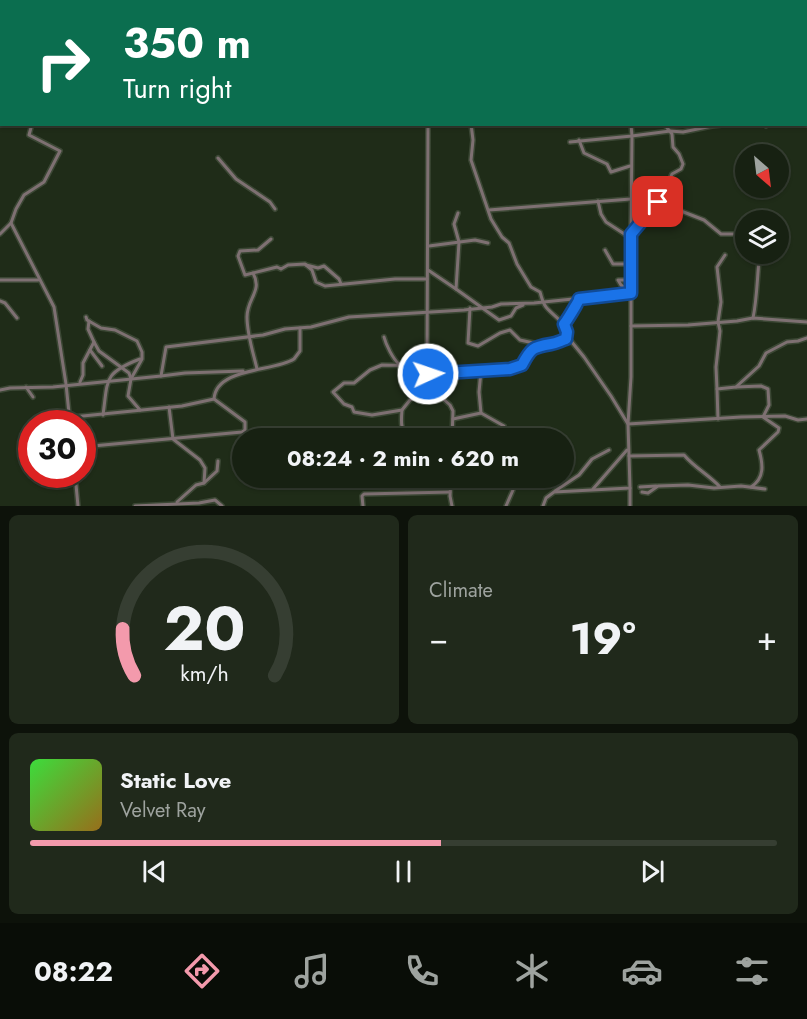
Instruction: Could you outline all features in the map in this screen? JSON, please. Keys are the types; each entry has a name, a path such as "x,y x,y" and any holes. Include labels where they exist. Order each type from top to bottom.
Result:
{"street":[{"path":"0,234 11,223 19,202 30,190 44,182 60,151 29,135 31,126"},
{"path":"428,126 427,366 430,387 450,405 453,428"},
{"path":"471,126 473,140 471,160 491,219 502,237 509,243 531,287 540,292 542,301 564,324 567,332 566,339"},
{"path":"630,506 627,450 631,377 631,126"},
{"path":"631,236 658,202 672,174 681,169 683,164 673,147 672,134 666,126"},
{"path":"570,142 670,131 682,132 712,126"},
{"path":"579,140 584,153 607,164 611,172 630,166"},
{"path":"218,158 236,179 270,202 275,209"},
{"path":"489,210 631,199"},
{"path":"598,201 601,214 606,222 631,236"},
{"path":"658,202 704,220 721,234 735,234"},
{"path":"456,289 459,242 454,224 458,213"},
{"path":"11,223 54,308 68,410"},
{"path":"271,239 258,250 240,251 238,256 245,275 277,267 281,269 288,265 305,264 318,268 324,266 339,279 341,284"},
{"path":"429,246 475,240 488,243"},
{"path":"605,250 613,264 630,264"},
{"path":"718,419 716,367 721,303 717,267 725,255"},
{"path":"305,264 312,270 318,284 328,286 401,279 428,279"},
{"path":"753,318 759,264"},
{"path":"428,270 499,320 511,316 516,308 525,303"},
{"path":"253,273 257,281 247,317 257,369"},
{"path":"0,280 38,280"},
{"path":"631,293 618,280 632,280"},
{"path":"161,376 166,347 263,335 285,328 300,328 349,316 482,308 501,304 631,293"},
{"path":"564,324 579,299"},
{"path":"0,301 5,303 16,318"},
{"path":"470,308 468,343 478,346 510,330 520,340 538,344 553,344 566,339 571,341 611,396 628,424"},
{"path":"86,317 101,328 115,330 137,341 142,352 142,359 131,379 128,396 140,410"},
{"path":"631,326 688,325 753,318 807,322"},
{"path":"89,321 88,329 99,351 129,373 131,379"},
{"path":"0,390 185,373 257,369 294,359 300,351 300,328"},
{"path":"384,338 387,347 401,365"},
{"path":"736,387 759,366 766,353 787,342 807,338"},
{"path":"79,383 83,363 94,342"},
{"path":"428,374 510,369 522,365 529,351 538,344"},
{"path":"90,350 102,366"},
{"path":"104,415 108,380 122,368 142,359"},
{"path":"402,410 372,415 354,412 352,407 344,404 333,392 344,383 354,383 370,370 382,365 427,366"},
{"path":"214,399 215,390 220,384 247,371"},
{"path":"481,371 479,392 481,414"},
{"path":"717,389 761,386 768,389 769,405 763,417"},
{"path":"26,387 33,397"},
{"path":"403,428 402,410 410,400 430,387"},
{"path":"96,416 214,399 245,422 246,430 96,446"},
{"path":"169,407 173,439 200,460 205,468 204,483"},
{"path":"453,419 481,414 504,426"},
{"path":"628,424 763,417 807,419"},
{"path":"751,487 757,483 764,466 759,450 778,432 779,428 763,417"},
{"path":"543,506 546,498 579,475 592,459 609,450"},
{"path":"592,490 627,450"},
{"path":"629,456 684,455 720,488"},
{"path":"196,485 204,483 217,471 218,461"},
{"path":"176,503 203,476"},
{"path":"640,487 688,485 765,489"},
{"path":"642,492 648,494 658,486"},
{"path":"76,488 78,506"},
{"path":"450,488 452,506"},
{"path":"506,506 512,488"},
{"path":"554,492 630,488"},
{"path":"363,506 362,496 364,494 450,492"},
{"path":"135,506 215,500 222,506"}],"route":[{"path":"428,374 510,369 522,365 529,351 538,344 553,344 566,339 567,332 564,324 579,299 631,293 631,234 658,202"}]}
